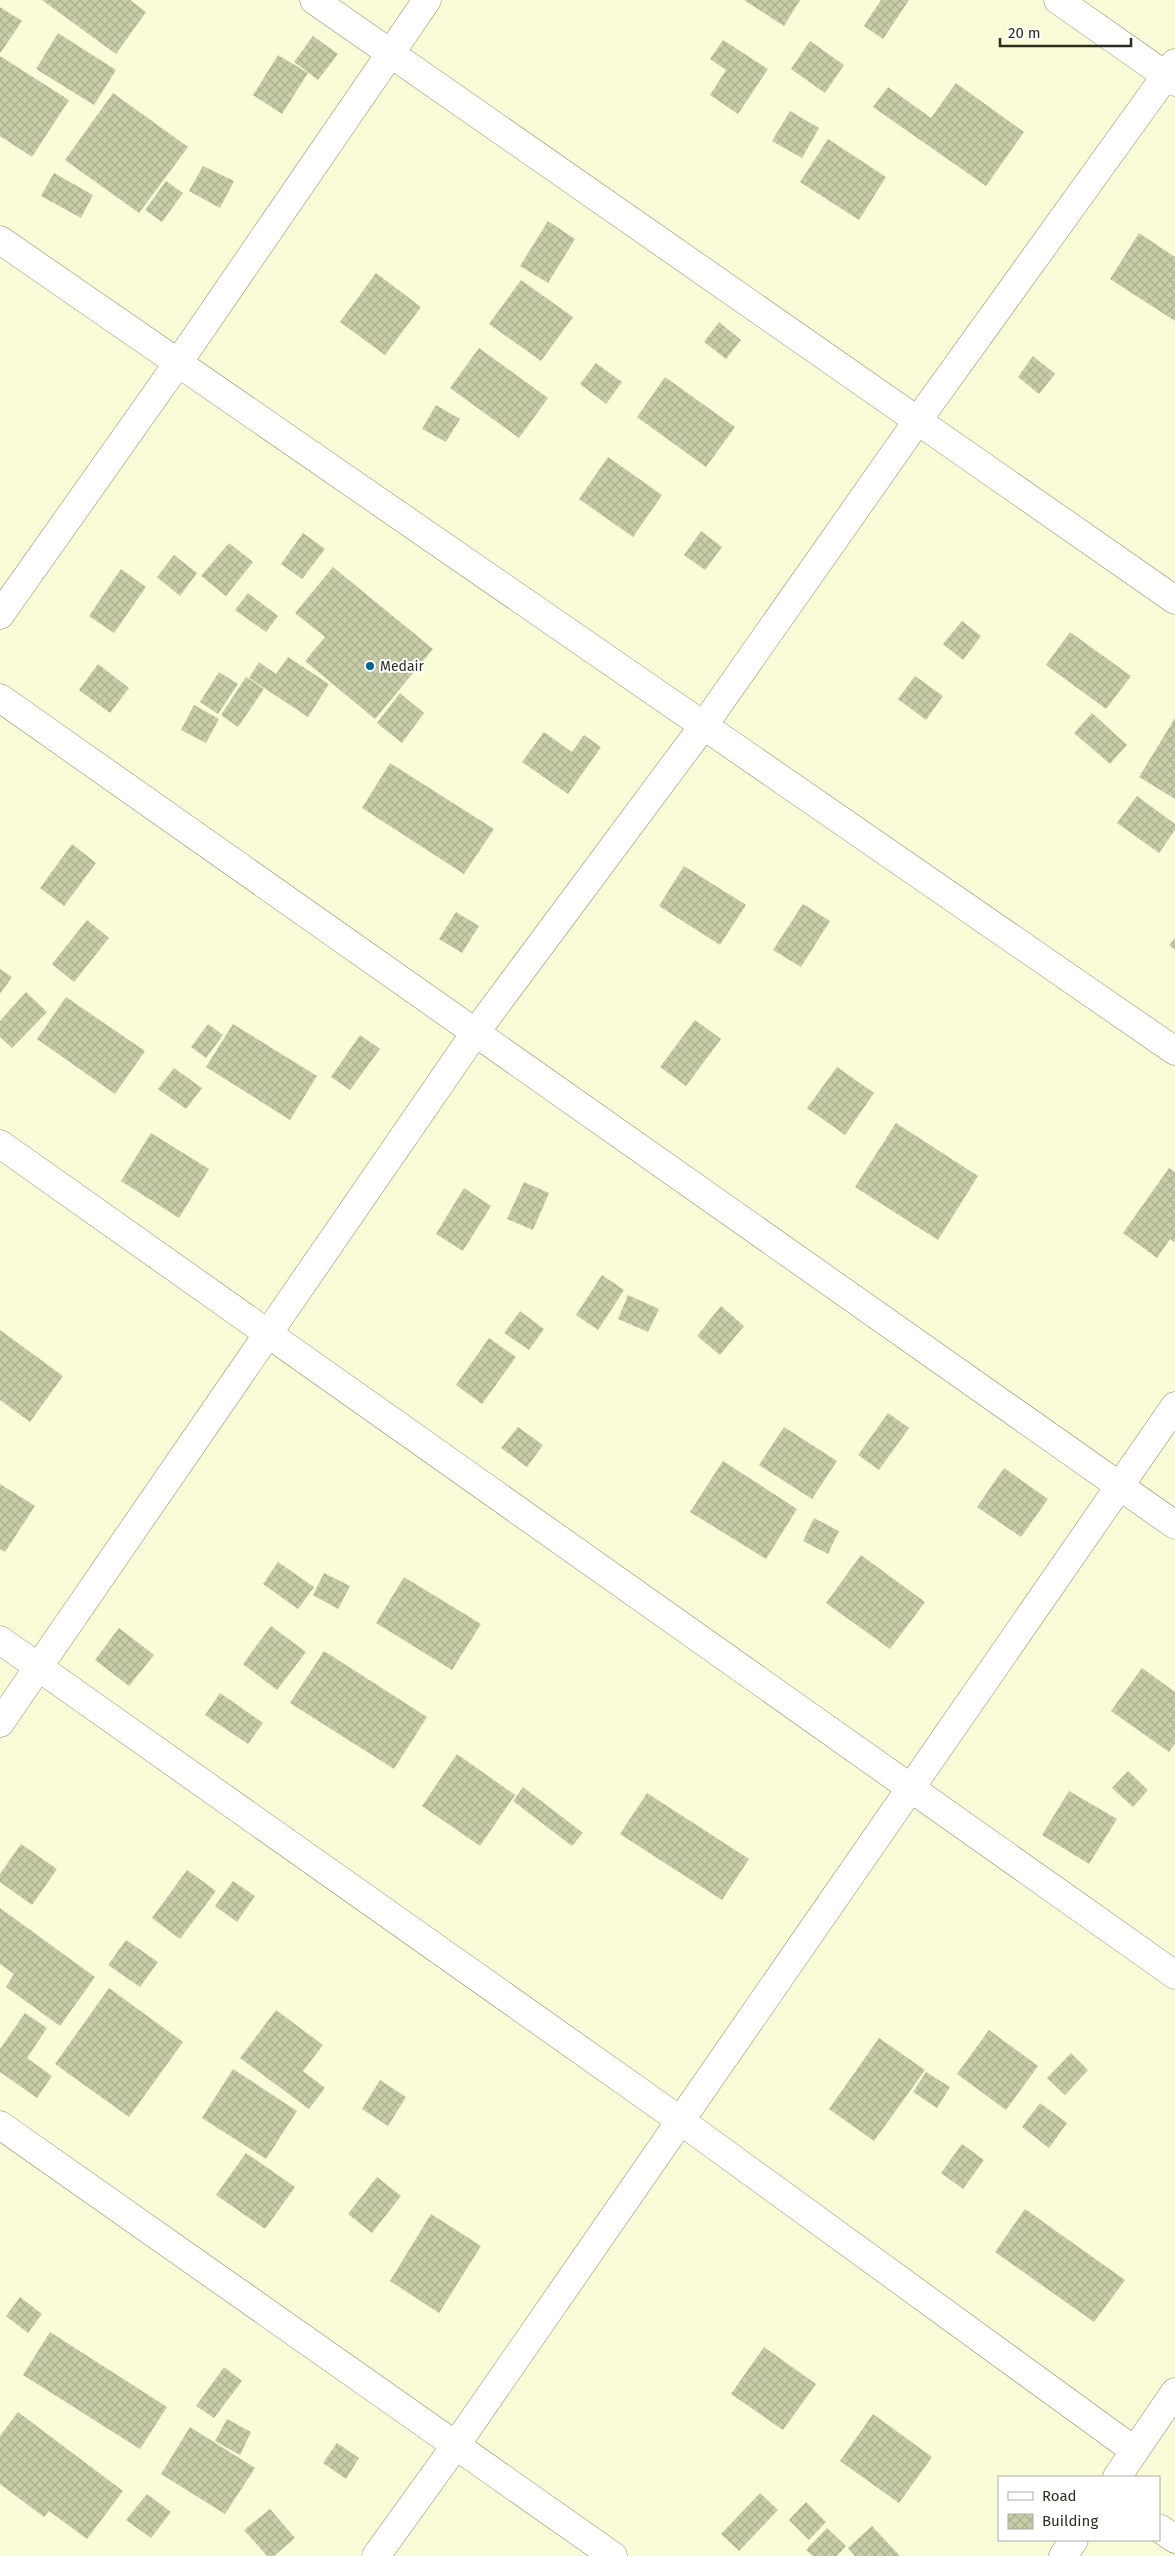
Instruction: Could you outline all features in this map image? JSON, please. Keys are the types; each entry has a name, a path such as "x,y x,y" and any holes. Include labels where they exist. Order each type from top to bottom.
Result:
{"street":[{"path":"314,0 1175,600"},
{"path":"0,615 178,364 427,0"},
{"path":"0,1723 476,1033 704,726 918,420 1172,73 1058,0"},
{"path":"0,240 1175,1051"},
{"path":"0,698 1175,1525"},
{"path":"0,1144 1175,1975"},
{"path":"376,2556 456,2445 1175,1406"},
{"path":"0,1640 681,2121 1135,2451"},
{"path":"0,2125 613,2556"},
{"path":"1117,2476 1175,2392"},
{"path":"1160,2529 1175,2539"},
{"path":"1063,2556 1073,2541"}],"building":[{"path":"42,0 130,0 146,12 116,54"},
{"path":"744,0 800,0 784,26"},
{"path":"881,0 909,0 883,39 864,26"},
{"path":"0,7 22,21 1,52 0,52"},
{"path":"58,33 116,70 94,105 36,69"},
{"path":"313,36 338,54 318,80 294,62"},
{"path":"723,40 768,69 738,114 710,95 726,70 710,59"},
{"path":"810,41 844,65 825,93 791,69"},
{"path":"278,55 308,73 282,114 253,95"},
{"path":"0,56 69,100 32,157 0,136"},
{"path":"956,83 1024,132 986,186 873,107 888,87 931,118"},
{"path":"113,93 188,147 139,213 65,160"},
{"path":"790,111 819,128 802,158 772,141"},
{"path":"828,139 886,177 859,220 800,182"},
{"path":"203,166 234,181 220,208 189,191"},
{"path":"54,173 93,195 81,218 41,196"},
{"path":"166,181 183,193 162,222 145,210"},
{"path":"548,221 575,239 548,283 520,266"},
{"path":"1139,233 1175,257 1175,321 1110,279"},
{"path":"376,273 421,307 385,355 340,322"},
{"path":"521,280 573,317 541,361 489,324"},
{"path":"719,322 741,340 726,359 704,342"},
{"path":"479,348 548,398 519,438 450,388"},
{"path":"1033,356 1055,374 1039,394 1018,377"},
{"path":"596,363 622,382 606,404 580,384"},
{"path":"665,377 735,427 706,467 637,417"},
{"path":"436,405 460,419 446,442 422,429"},
{"path":"608,457 662,495 633,537 579,499"},
{"path":"701,531 722,547 705,570 684,555"},
{"path":"303,533 325,549 302,579 281,564"},
{"path":"229,543 253,562 226,596 201,576"},
{"path":"174,555 197,573 180,596 157,577"},
{"path":"333,567 433,649 375,719 305,661 325,637 295,613"},
{"path":"121,569 146,587 114,633 89,616"},
{"path":"248,593 278,616 266,632 235,610"},
{"path":"962,621 981,636 963,660 943,644"},
{"path":"1070,632 1131,676 1106,709 1046,665"},
{"path":"288,657 329,684 308,717 249,678 259,662 276,674"},
{"path":"98,664 129,688 110,713 79,690"},
{"path":"219,672 238,684 218,714 200,702"},
{"path":"915,676 943,696 926,720 898,699"},
{"path":"246,677 264,689 238,727 221,715"},
{"path":"400,693 424,713 402,743 377,723"},
{"path":"194,705 219,719 206,743 181,730"},
{"path":"1092,713 1127,745 1110,764 1074,733"},
{"path":"1175,718 1175,799 1139,777"},
{"path":"544,732 572,752 584,735 601,747 568,794 522,762"},
{"path":"390,763 494,829 464,874 362,808"},
{"path":"1137,796 1175,824 1175,830 1159,853 1117,823"},
{"path":"72,844 96,863 64,906 40,888"},
{"path":"684,866 746,905 720,945 659,906"},
{"path":"803,904 830,921 801,967 773,950"},
{"path":"456,912 479,926 462,953 439,939"},
{"path":"87,920 109,938 74,982 52,964"},
{"path":"1175,938 1175,950 1169,945"},
{"path":"0,969 12,977 0,994"},
{"path":"26,992 47,1012 12,1048 0,1037 0,1021"},
{"path":"66,997 145,1051 115,1094 37,1039"},
{"path":"695,1020 721,1039 686,1086 660,1067"},
{"path":"208,1024 223,1035 206,1058 191,1047"},
{"path":"233,1024 317,1076 290,1120 206,1067"},
{"path":"360,1035 380,1049 350,1090 331,1077"},
{"path":"837,1067 874,1093 845,1135 807,1108"},
{"path":"174,1068 202,1088 186,1109 158,1089"},
{"path":"896,1123 978,1176 938,1240 855,1187"},
{"path":"151,1133 209,1169 179,1218 121,1181"},
{"path":"1169,1168 1175,1172 1175,1243 1170,1239 1157,1258 1123,1233"},
{"path":"524,1182 549,1193 533,1230 507,1219"},
{"path":"464,1188 491,1206 463,1251 436,1234"},
{"path":"602,1275 624,1290 598,1330 576,1315"},
{"path":"628,1295 659,1309 648,1332 618,1319"},
{"path":"721,1306 744,1326 720,1355 697,1336"},
{"path":"520,1311 544,1329 529,1350 504,1333"},
{"path":"0,1330 63,1376 30,1422 0,1400"},
{"path":"489,1338 516,1357 482,1404 456,1385"},
{"path":"888,1413 909,1428 879,1470 858,1455"},
{"path":"518,1427 543,1445 527,1467 501,1448"},
{"path":"784,1427 837,1461 812,1499 759,1465"},
{"path":"723,1461 797,1509 766,1559 690,1512"},
{"path":"1004,1468 1048,1499 1021,1537 977,1507"},
{"path":"0,1484 35,1506 5,1552 0,1549"},
{"path":"814,1518 839,1531 828,1554 803,1541"},
{"path":"861,1555 925,1602 890,1649 826,1603"},
{"path":"278,1562 314,1587 298,1609 263,1584"},
{"path":"324,1573 350,1586 338,1609 313,1595"},
{"path":"404,1577 481,1624 452,1670 376,1623"},
{"path":"271,1626 306,1652 277,1690 243,1664"},
{"path":"119,1628 154,1655 129,1686 95,1660"},
{"path":"324,1651 427,1717 394,1769 290,1703"},
{"path":"1142,1668 1175,1692 1175,1743 1169,1752 1111,1711"},
{"path":"220,1693 263,1723 248,1744 205,1715"},
{"path":"457,1754 515,1795 480,1846 422,1806"},
{"path":"1128,1771 1148,1790 1133,1807 1112,1788"},
{"path":"523,1787 583,1833 572,1846 513,1801"},
{"path":"1069,1791 1117,1819 1089,1864 1042,1835"},
{"path":"647,1793 749,1859 722,1900 620,1834"},
{"path":"21,1844 57,1869 32,1905 0,1882 0,1874"},
{"path":"187,1870 216,1891 180,1939 152,1918"},
{"path":"233,1881 255,1896 237,1922 215,1906"},
{"path":"0,1908 95,1977 60,2026 6,1987 14,1974 0,1964"},
{"path":"126,1940 158,1962 140,1987 108,1965"},
{"path":"109,1988 183,2042 129,2117 55,2064"},
{"path":"276,2010 323,2045 303,2071 325,2088 309,2109 240,2058"},
{"path":"25,2013 47,2028 27,2058 52,2076 37,2098 0,2072 0,2049"},
{"path":"989,2030 1038,2066 1006,2110 957,2074"},
{"path":"879,2038 925,2070 874,2141 829,2109"},
{"path":"1071,2053 1088,2070 1065,2095 1047,2078"},
{"path":"233,2069 297,2111 266,2159 202,2118"},
{"path":"926,2072 950,2087 937,2108 913,2092"},
{"path":"380,2080 406,2097 388,2126 362,2109"},
{"path":"1040,2103 1067,2123 1049,2148 1022,2127"},
{"path":"962,2144 984,2160 963,2189 941,2173"},
{"path":"246,2153 295,2187 265,2229 216,2195"},
{"path":"377,2177 401,2196 372,2233 348,2214"},
{"path":"1025,2209 1125,2280 1094,2322 995,2252"},
{"path":"431,2214 481,2246 439,2313 390,2281"},
{"path":"20,2297 42,2314 28,2333 6,2316"},
{"path":"50,2332 167,2407 140,2449 23,2375"},
{"path":"764,2347 816,2384 783,2430 731,2394"},
{"path":"224,2367 242,2381 214,2418 196,2406"},
{"path":"18,2412 123,2491 87,2539 49,2511 44,2517 0,2484 0,2436"},
{"path":"873,2414 932,2457 899,2503 840,2461"},
{"path":"227,2419 251,2432 240,2455 215,2441"},
{"path":"190,2427 255,2468 225,2514 161,2474"},
{"path":"337,2443 359,2458 346,2479 323,2463"},
{"path":"760,2493 778,2510 739,2551 721,2534"},
{"path":"147,2494 171,2512 151,2538 126,2520"},
{"path":"806,2502 826,2522 809,2540 789,2520"},
{"path":"270,2509 295,2538 274,2556 267,2556 244,2530"},
{"path":"872,2526 900,2556 855,2556 848,2548"},
{"path":"827,2528 846,2546 837,2556 813,2556 806,2550"}],"place":[{"name":"Medair","path":"370,666"}]}
